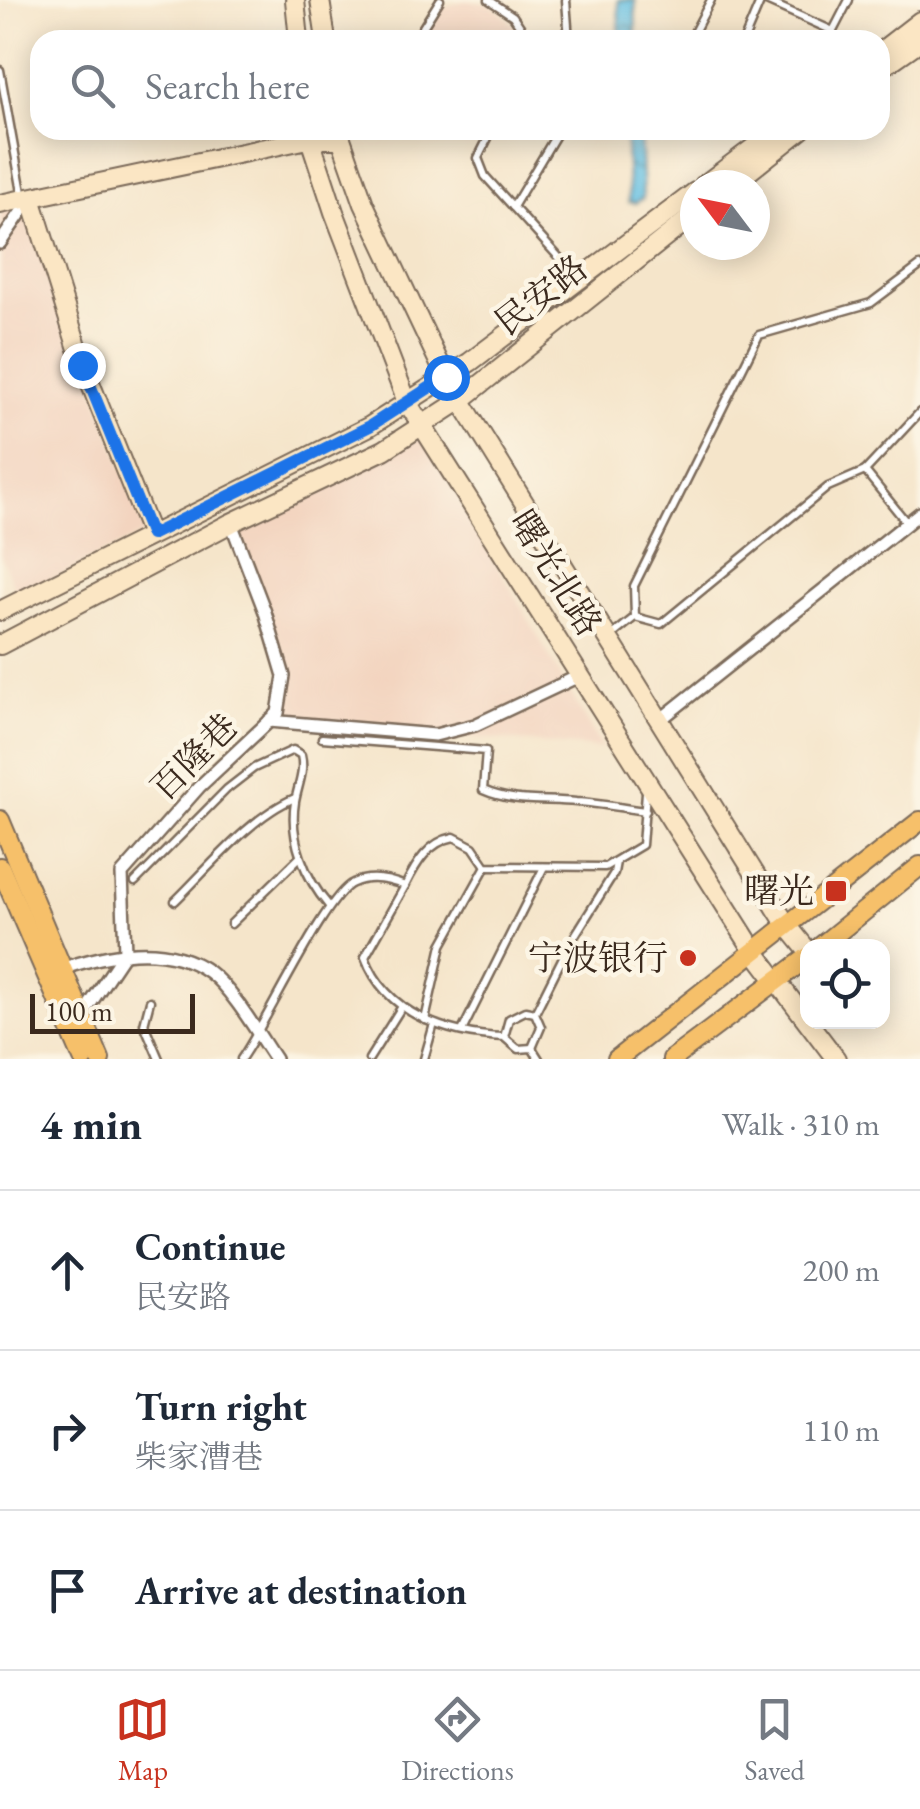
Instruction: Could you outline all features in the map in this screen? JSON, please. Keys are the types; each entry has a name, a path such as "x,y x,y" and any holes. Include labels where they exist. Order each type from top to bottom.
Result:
{"main road":[{"path":"296,0 298,30"},
{"path":"320,0 324,30"},
{"path":"890,44 920,21"},
{"path":"890,62 920,41"},
{"path":"0,204 281,140"},
{"name":"曙光北路","path":"309,140 408,402 754,951 836,1059"},
{"name":"曙光北路","path":"346,140 364,204 446,377 800,943"},
{"path":"724,170 763,140"},
{"path":"751,170 788,140"},
{"path":"27,199 82,365 151,535"},
{"name":"民安路","path":"0,611 370,426 446,377 680,203"},
{"name":"民安路","path":"0,645 231,523 384,450 461,400 680,226"},
{"path":"0,820 82,1059"},
{"path":"616,1059 920,822"},
{"path":"0,866 54,972 82,1016 100,1059"},
{"path":"830,939 920,866"},
{"path":"672,1059 800,961"}],"street":[{"path":"0,244 27,199"},
{"path":"660,720 920,513"},
{"name":"百隆巷","path":"125,952 122,874 199,786 278,713 284,676 231,523"},
{"path":"269,722 435,734 476,725 581,675"},
{"path":"82,1016 125,952"},
{"path":"54,972 125,952 176,958 206,970 217,980 275,1059"}],"lane":[{"path":"421,30 438,3 447,0"},
{"path":"488,0 513,16 523,30"},
{"path":"566,0 568,30"},
{"path":"696,30 710,0"},
{"path":"749,30 763,0 831,30"},
{"path":"834,30 850,0"},
{"path":"0,70 27,199"},
{"path":"486,140 480,150 480,166 566,264 583,277"},
{"path":"513,206 553,140"},
{"path":"635,617 634,586 759,335 871,303 920,266"},
{"path":"635,617 662,624 828,487 865,471 920,412"},
{"path":"865,471 907,523"},
{"path":"608,638 635,617"},
{"path":"322,738 486,751 481,784 483,790 492,794 511,800 577,802 646,811"},
{"path":"135,882 227,789 254,768 294,750 301,755 304,767 295,820 300,857 314,888 328,906"},
{"path":"486,866 605,866 616,862 642,844 646,779"},
{"path":"175,901 228,848 273,810 296,798"},
{"path":"486,866 472,847 454,836 438,840 420,861 365,956 373,978 401,1008 434,1024 504,1037 518,1048 532,1048"},
{"path":"232,924 300,857"},
{"path":"532,1048 541,1027 535,1013 569,945 614,873 616,862"},
{"path":"425,1020 442,945 486,866"},
{"path":"462,1031 544,866"},
{"path":"241,1059 259,1035 328,906 349,884 380,879 405,886"},
{"path":"150,1001 144,1024 159,1059"},
{"path":"369,1059 401,1008"},
{"path":"504,1037 510,1019 525,1011 535,1013"},
{"path":"424,1059 434,1024"},
{"path":"532,1048 539,1059"}],"shaded area":[{"path":"466,0 491,5 520,30 427,30 439,9"},
{"path":"29,203 145,533 18,596 0,554 0,210"},
{"path":"422,433 602,748 279,721 289,676 238,526"}],"water":[{"path":"618,0 635,0 636,30 620,30"},
{"path":"626,140 640,140 643,198 629,202"}],"place":[{"name":"曙光","path":"836,891"},
{"name":"宁波银行","path":"688,958"}],"route":[{"path":"82,365 151,535 370,426 446,377"}]}
